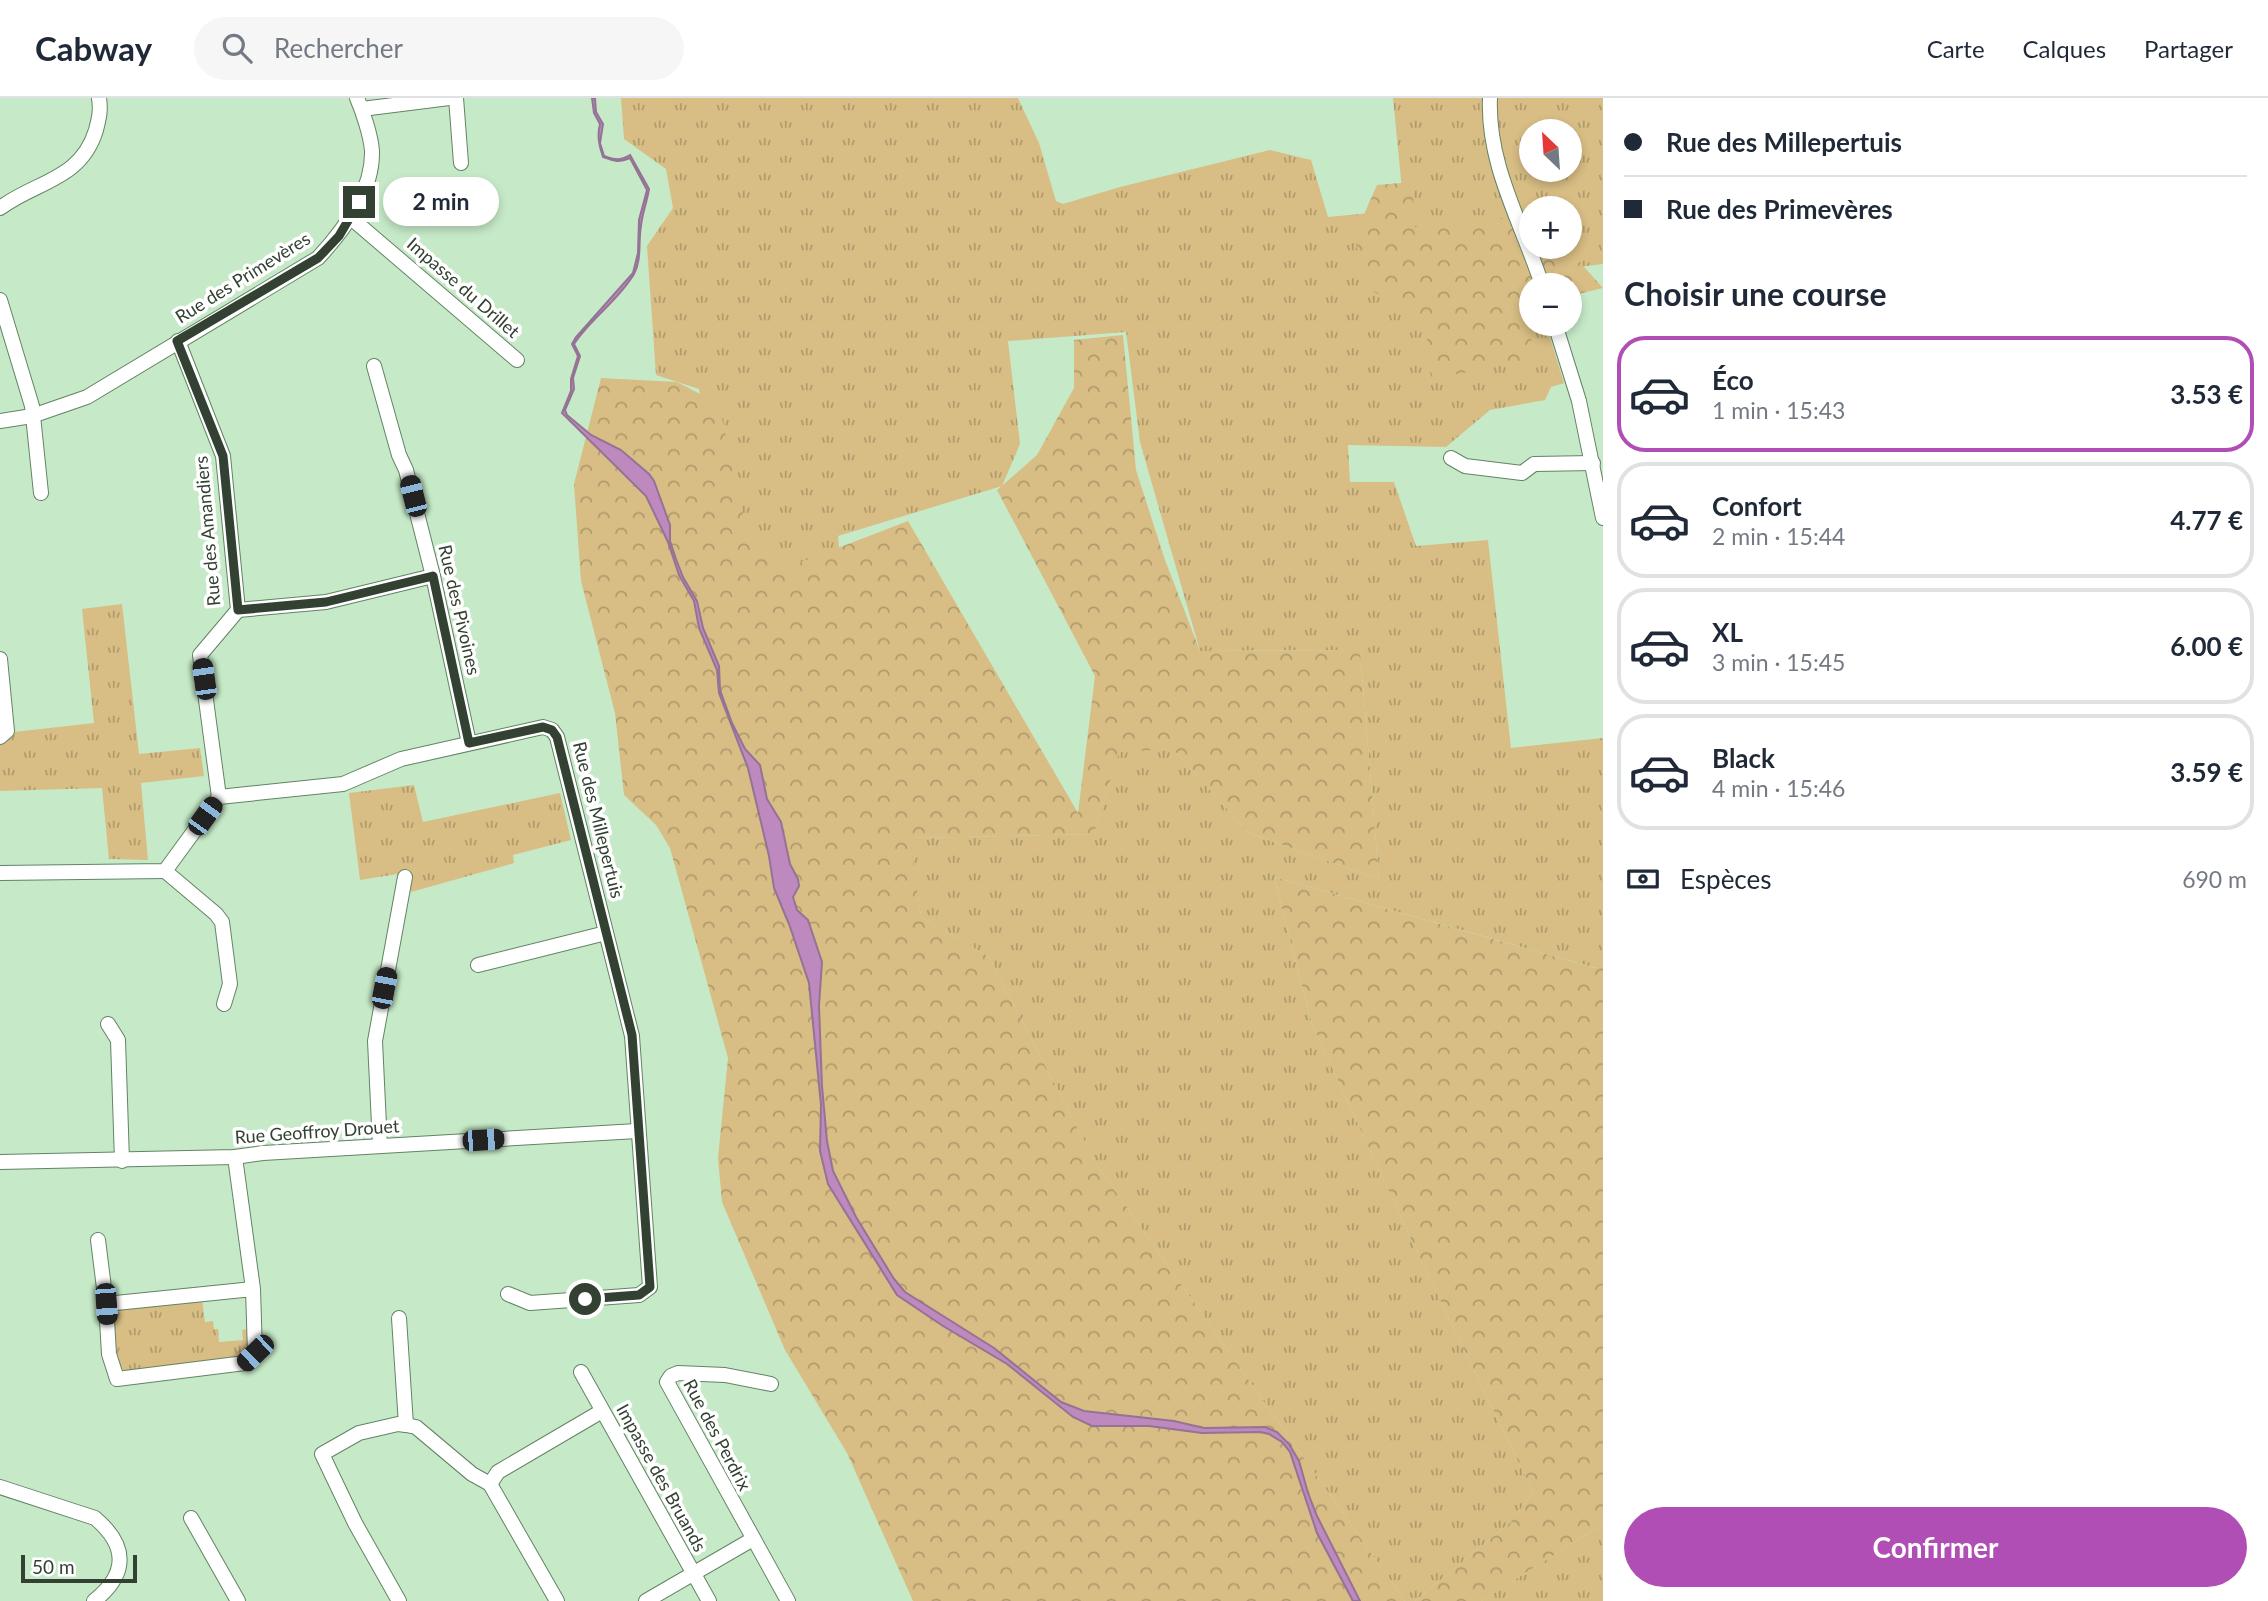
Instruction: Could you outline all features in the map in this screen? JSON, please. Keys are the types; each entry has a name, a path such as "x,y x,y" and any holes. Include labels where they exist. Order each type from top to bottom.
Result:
{"street":[{"path":"0,208 75,167 91,145 101,113 99,98"},
{"path":"360,104 449,98"},
{"path":"456,98 461,163"},
{"path":"1490,98 1489,121 1499,172 1537,273"},
{"name":"Rue des Primevères","path":"0,421 32,416 87,397 318,258 339,236 351,218 366,186 372,151 360,104"},
{"name":"Impasse du Drillet","path":"351,218 517,360"},
{"path":"0,300 32,406 41,493"},
{"path":"1559,336 1579,401 1603,518"},
{"name":"Rue des Amandiers","path":"177,341 223,456 238,610 200,655 219,797"},
{"name":"Rue des Pivoines","path":"374,366 399,455 406,470 433,576 469,743"},
{"path":"1451,458 1465,466 1522,473 1534,464 1593,463"},
{"path":"238,610 326,602 433,576"},
{"path":"0,659 7,730 0,737"},
{"name":"Rue des Millepertuis","path":"219,797 343,784 401,759 543,727 552,730 557,737 632,1035 650,1287 639,1295 530,1303 508,1294"},
{"path":"165,871 219,797"},
{"path":"0,873 165,871 222,922 230,984 224,1004"},
{"path":"380,1146 374,1041 405,877"},
{"path":"478,965 606,933"},
{"path":"108,1024 118,1040 122,1160"},
{"name":"Rue Geoffroy Drouet","path":"0,1162 235,1157 263,1153 637,1131"},
{"path":"98,1240 109,1354 117,1380 245,1363 255,1353 253,1289 235,1157"},
{"path":"106,1304 253,1289"},
{"path":"399,1318 406,1425"},
{"name":"Impasse des Bruands","path":"580,1372 709,1601"},
{"name":"Rue des Perdrix","path":"771,1384 725,1375 678,1373 671,1376 667,1382 788,1601"},
{"path":"490,1484 498,1472 602,1411"},
{"path":"399,1601 355,1523 321,1454 359,1433 398,1424 416,1427 472,1474 490,1484 557,1601"},
{"path":"0,1488 95,1518 108,1529 117,1542 121,1561 106,1592 94,1601"},
{"path":"191,1518 238,1601"},
{"path":"646,1601 752,1539"}],"green space":[{"path":"621,98 1018,98 1039,143 1056,201 1063,204 1270,150 1311,160 1328,217 1404,210 1393,98 1603,98 1603,264 1519,273 1519,336 1550,336 1564,383 1551,387 1545,400 1490,410 1446,447 1348,445 1350,482 1394,482 1416,546 1488,540 1511,748 1603,738 1603,966 1596,968 1274,877 1312,1024 1417,1252 1533,1492 1511,1522 1415,1601 1405,1601 1096,1164 989,957 921,917 909,838 1094,834 1119,751 1173,749 1249,833 1379,879 1360,650 1200,651 1140,442 1126,332 1008,341 1020,444 1002,486 838,536 840,559 730,574 699,389 656,375 647,246 673,208 666,169 624,139"},
{"path":"1412,182 1415,227 1501,218 1519,222 1519,259 1577,259 1603,288 1582,293 1582,273 1519,273 1519,336 1530,336 1535,359 1431,379 1425,320 1369,289 1354,237 1377,185"},
{"path":"1123,335 1136,470 1165,560 1200,651 1360,650 1379,879 1249,833 1173,749 1119,752 1094,834 910,838 921,917 989,957 1096,1164 1405,1601 913,1601 847,1453 785,1350 722,1202 718,1158 728,1058 670,848 656,825 624,795 615,713 581,581 574,484 601,378 677,382 719,404 748,537 791,566 908,521 1078,813 1095,676 997,490 1037,455 1074,388 1074,340"},
{"path":"122,604 139,754 200,748 204,776 141,783 148,860 109,859 102,788 0,791 0,744 14,732 94,723 82,609"},
{"path":"414,785 423,822 560,793 571,840 513,855 514,863 411,892 410,872 360,880 349,793"},
{"path":"1274,877 1595,968 1603,966 1603,1524 1481,1601 1415,1601 1511,1522 1533,1492 1417,1252 1312,1024"},
{"path":"202,1300 205,1322 213,1321 214,1329 218,1329 219,1342 243,1340 242,1330 247,1329 251,1349 242,1358 125,1371 117,1365 112,1319 119,1308"},
{"path":"1603,1524 1603,1601 1481,1601"}],"shaded area":[{"path":"592,98 595,98 596,112 603,124 600,143 604,156 617,159 630,155 649,189 640,232 639,256 634,274 574,344 580,356 573,378 574,389 565,410 567,415 591,435 621,450 654,481 670,525 670,541 676,559 697,601 703,628 719,666 720,690 732,723 745,749 760,765 767,799 781,822 790,864 798,879 799,886 793,897 797,910 808,920 822,962 819,1006 827,1141 833,1171 856,1217 905,1292 994,1348 1061,1402 1084,1411 1174,1421 1204,1428 1265,1427 1277,1432 1289,1444 1299,1461 1317,1516 1360,1601 1353,1601 1317,1533 1290,1452 1282,1442 1260,1432 1202,1433 1149,1426 1092,1426 1073,1417 1007,1364 897,1295 828,1184 820,1151 821,1105 809,983 774,888 748,768 719,693 717,670 699,628 694,601 679,575 668,542 646,496 562,413 571,391 571,379 578,356 572,344 633,273 638,253 639,220 647,190 630,158 616,161 603,157 599,140 600,124 594,113"}],"route":[{"path":"359,202 339,236 318,258 177,341 223,456 238,610 326,602 433,576 469,743 543,727 552,730 557,737 632,1035 650,1287 639,1295 585,1299"}]}
